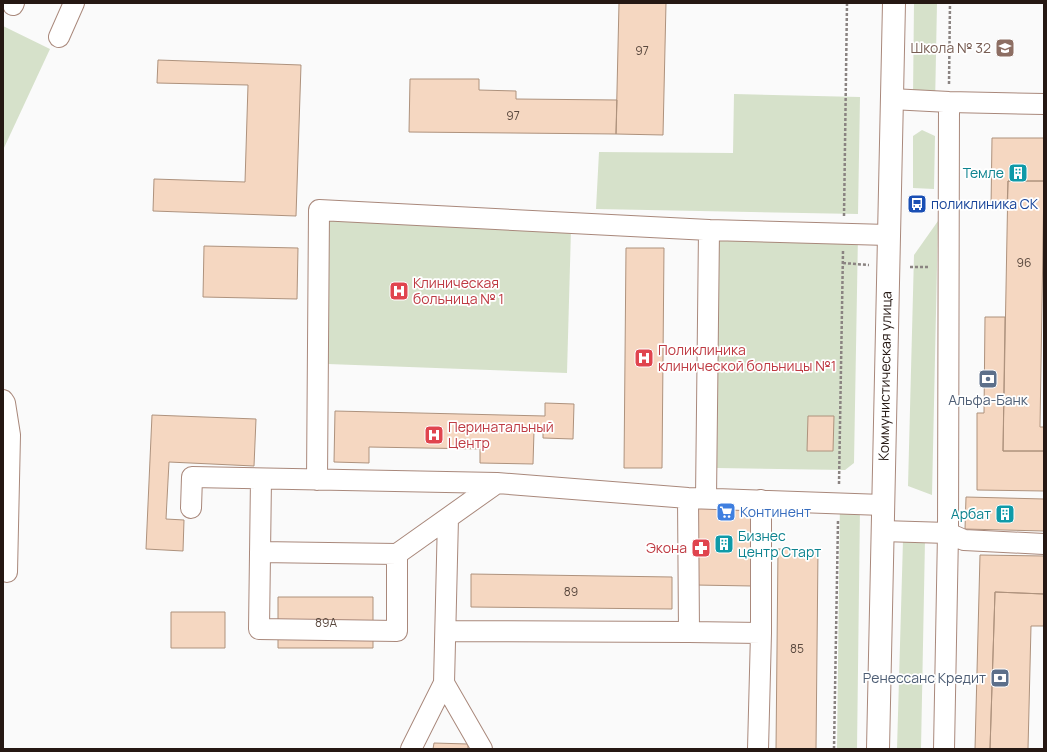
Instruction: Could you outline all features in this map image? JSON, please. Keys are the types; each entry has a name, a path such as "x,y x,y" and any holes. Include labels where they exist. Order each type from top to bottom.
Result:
{"main road":[{"name":"Коммунистическая улица","path":"878,749 894,3"}],"lane":[{"path":"59,37 74,3"},
{"path":"891,99 1044,104"},
{"path":"944,749 948,533 949,102"},
{"path":"317,480 319,210 709,230 843,235 888,235"},
{"path":"689,632 697,498 709,230"},
{"path":"3,400 5,403 10,435 7,572"},
{"path":"191,508 192,477 497,483 697,498 883,505"},
{"path":"261,479 259,629 398,631 397,554"},
{"path":"260,552 397,554 497,483"},
{"path":"758,749 761,633 761,500"},
{"path":"411,749 444,683 448,518"},
{"path":"882,531 948,533 964,540 1044,544"},
{"path":"446,631 761,633"},
{"path":"444,683 482,749"}],"path":[{"path":"834,749 847,3"},
{"path":"949,102 950,3"},
{"path":"843,264 870,265"}],"green space":[{"path":"914,3 937,3 935,106 913,97"},
{"path":"3,26 50,49 3,150"},
{"path":"734,94 860,97 858,214 596,209 599,152 733,153"},
{"path":"922,130 935,136 934,189 913,188 913,136"},
{"path":"329,219 571,229 567,373 328,364"},
{"path":"938,221 932,495 908,486 914,255"},
{"path":"719,232 858,234 854,463 845,470 717,468"},
{"path":"840,498 860,508 857,749 837,749"},
{"path":"903,540 925,540 921,749 897,749"}],"building":[{"path":"619,3 666,3 663,135 616,134"},
{"path":"158,60 301,65 296,216 153,211 154,179 245,182 248,85 157,83"},
{"path":"410,79 479,79 479,90 516,91 516,99 617,100 616,134 409,132"},
{"name":"Темле","path":"992,138 1044,138 1044,181 1008,181 1007,208 991,208"},
{"path":"1008,181 1044,181 1040,427 1044,427 1044,451 1003,451"},
{"path":"204,246 298,248 297,299 203,297"},
{"name":"Поликлиника клинической больницы №1","path":"626,248 664,248 662,468 624,468"},
{"path":"985,317 1005,317 1003,451 1044,451 1044,491 977,490 977,413 984,413"},
{"name":"Перинатальный Центр","path":"545,403 574,404 573,439 543,438 543,431 534,431 533,464 480,463 480,449 369,447 369,463 334,462 335,411 545,416"},
{"path":"152,415 256,419 254,466 169,462 166,519 184,520 183,551 146,549"},
{"path":"808,416 834,416 833,451 807,451"},
{"name":"Арбат","path":"966,497 1044,499 1044,531 965,529"},
{"name":"Бизнес центр Старт","path":"696,503 754,504 752,586 695,585"},
{"path":"778,549 818,550 816,749 776,749"},
{"path":"980,555 1044,556 1044,594 995,592 990,749 975,749"},
{"path":"471,574 672,577 672,609 471,607"},
{"path":"995,592 1044,594 1044,626 1031,626 1028,749 990,749"},
{"path":"278,597 373,597 373,648 278,648"},
{"path":"171,612 225,612 225,648 171,648"},
{"path":"434,743 468,744 468,749 433,749"}],"place":[{"name":"Школа № 32","path":"1005,48"},
{"name":"Темле","path":"1018,173"},
{"name":"поликлиника СК","path":"917,204"},
{"name":"Клиническая больница № 1","path":"399,291"},
{"name":"Поликлиника клинической больницы №1","path":"644,358"},
{"name":"Альфа-Банк","path":"988,379"},
{"name":"Перинатальный Центр","path":"434,435"},
{"name":"Континент","path":"726,512"},
{"name":"Арбат","path":"1005,514"},
{"name":"Бизнес центр Старт","path":"724,544"},
{"name":"Экона","path":"701,548"},
{"name":"Ренессанс Кредит","path":"1000,678"}]}
